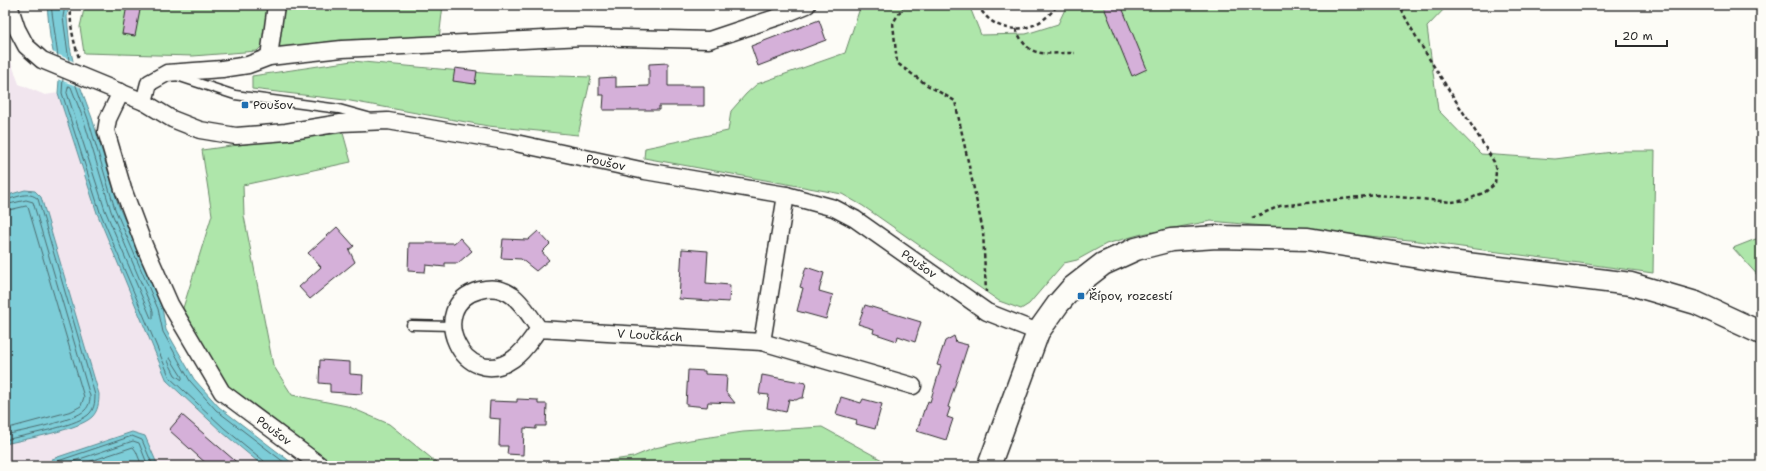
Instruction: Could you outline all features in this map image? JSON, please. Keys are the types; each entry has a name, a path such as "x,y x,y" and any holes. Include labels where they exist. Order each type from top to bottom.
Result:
{"street":[{"name":"Poušov","path":"9,5 17,29 26,46 42,60 82,69 121,92 144,102 172,120 200,130 236,136 286,132 341,123 388,122 511,142 645,171 786,195 834,208 855,219 987,312 1038,332"},
{"path":"269,57 276,5"},
{"path":"144,102 145,92 149,83 167,73 222,69 248,65 269,57 342,49 584,37 709,40 778,17 807,5"},
{"name":"Poušov","path":"121,92 108,119 106,131 123,189 144,244 170,304 222,392 321,466"},
{"path":"762,342 786,195"},
{"path":"989,466 1038,332 1058,304 1072,288 1088,274 1119,256 1159,242 1217,237 1308,239 1450,262 1631,284 1696,303 1761,333"},
{"path":"486,288 509,293 520,301 539,329 513,359 500,365 486,366 477,364 461,353 453,336 452,326 457,308 469,295 486,288"},
{"name":"V Loučkách","path":"539,329 762,342 913,386"}],"lane":[{"path":"167,73 235,95 339,109 388,122"},
{"path":"411,325 452,326"}],"path":[{"path":"72,5 71,10 75,43 82,69"},
{"path":"904,5 893,23 897,63 927,85 955,101 983,231 987,312"},
{"path":"978,5 987,18 996,24 1016,29 1036,25 1045,20 1057,5"},
{"path":"1248,220 1280,206 1377,195 1452,202 1467,200 1485,192 1496,184 1494,162 1411,28 1399,5"},
{"path":"1016,29 1022,43 1030,51 1041,53 1075,53"}],"shaded area":[{"path":"5,45 19,84 45,95 58,93 97,213 167,381 222,432 263,466 5,466"}],"green space":[{"path":"85,5 268,5 262,46 257,51 193,56 84,53 80,27"},
{"path":"283,5 443,5 439,39 282,49 277,44"},
{"path":"861,5 969,5 981,35 1026,34 1058,24 1067,5 1448,5 1427,27 1438,110 1481,154 1555,159 1621,151 1655,151 1653,273 1410,240 1211,221 1142,234 1106,244 1077,260 1064,263 1029,304 1021,309 999,301 863,206 842,194 644,158 645,148 728,131 731,111 757,84 845,53"},
{"path":"352,61 494,74 591,77 578,135 488,126 345,100 252,89 252,76"},
{"path":"343,133 351,162 243,185 244,216 273,365 292,395 347,406 389,424 441,466 330,466 226,387 183,308 212,215 202,150 289,138"},
{"path":"1761,237 1761,279 1733,248"},
{"path":"822,427 893,466 572,466 633,457 655,448 690,440 743,432"}],"water":[{"path":"47,5 69,5 67,17 70,47 76,75 92,118 119,207 162,308 166,330 194,379 219,407 296,466 263,466 222,432 167,381 97,213 58,93 59,80 50,37"},
{"path":"25,190 35,191 41,197 99,394 99,401 94,415 85,422 64,430 5,444 5,196"},
{"path":"132,432 145,436 158,466 47,466 52,459"}],"pier":[{"path":"50,51 75,62 83,88 57,79"}],"building":[{"path":"127,5 141,5 135,36 122,34"},
{"path":"1103,5 1121,5 1147,69 1132,76"},
{"path":"819,20 826,40 758,66 751,46"},
{"path":"668,63 668,86 704,86 704,106 659,106 659,110 603,110 604,95 599,95 599,78 616,77 616,87 649,86 649,64"},
{"path":"455,68 477,71 475,84 453,81"},
{"path":"337,227 354,246 349,250 355,262 310,299 299,287 321,267 308,253"},
{"path":"538,231 550,244 542,252 549,260 536,271 521,259 501,258 503,239 528,240"},
{"path":"460,238 472,251 458,263 445,263 445,267 426,265 425,272 408,271 409,243 454,243"},
{"path":"682,249 708,251 706,283 730,285 729,302 679,299"},
{"path":"806,267 824,273 819,291 833,295 826,319 797,311 803,288 800,287"},
{"path":"865,305 921,322 915,342 898,336 897,341 873,333 874,329 858,324"},
{"path":"954,336 956,342 968,345 948,407 950,408 947,417 953,419 946,440 917,431 928,401 930,402 941,366 937,365 945,341"},
{"path":"320,360 350,362 350,374 363,375 362,394 330,392 330,384 319,383"},
{"path":"688,370 705,371 705,374 727,375 726,392 735,403 708,402 707,407 686,405"},
{"path":"762,375 806,383 803,398 796,400 789,399 786,412 767,408 769,395 759,394"},
{"path":"841,397 861,403 863,399 882,404 875,429 856,424 857,420 836,414"},
{"path":"517,399 538,400 538,404 547,404 546,426 536,426 536,429 524,428 523,455 507,454 508,446 499,446 500,419 489,418 490,401 517,402"},
{"path":"182,415 241,466 209,466 169,430"}],"place":[{"name":"Poušov","path":"245,105"},
{"name":"Řípov, rozcestí","path":"1081,296"}]}
